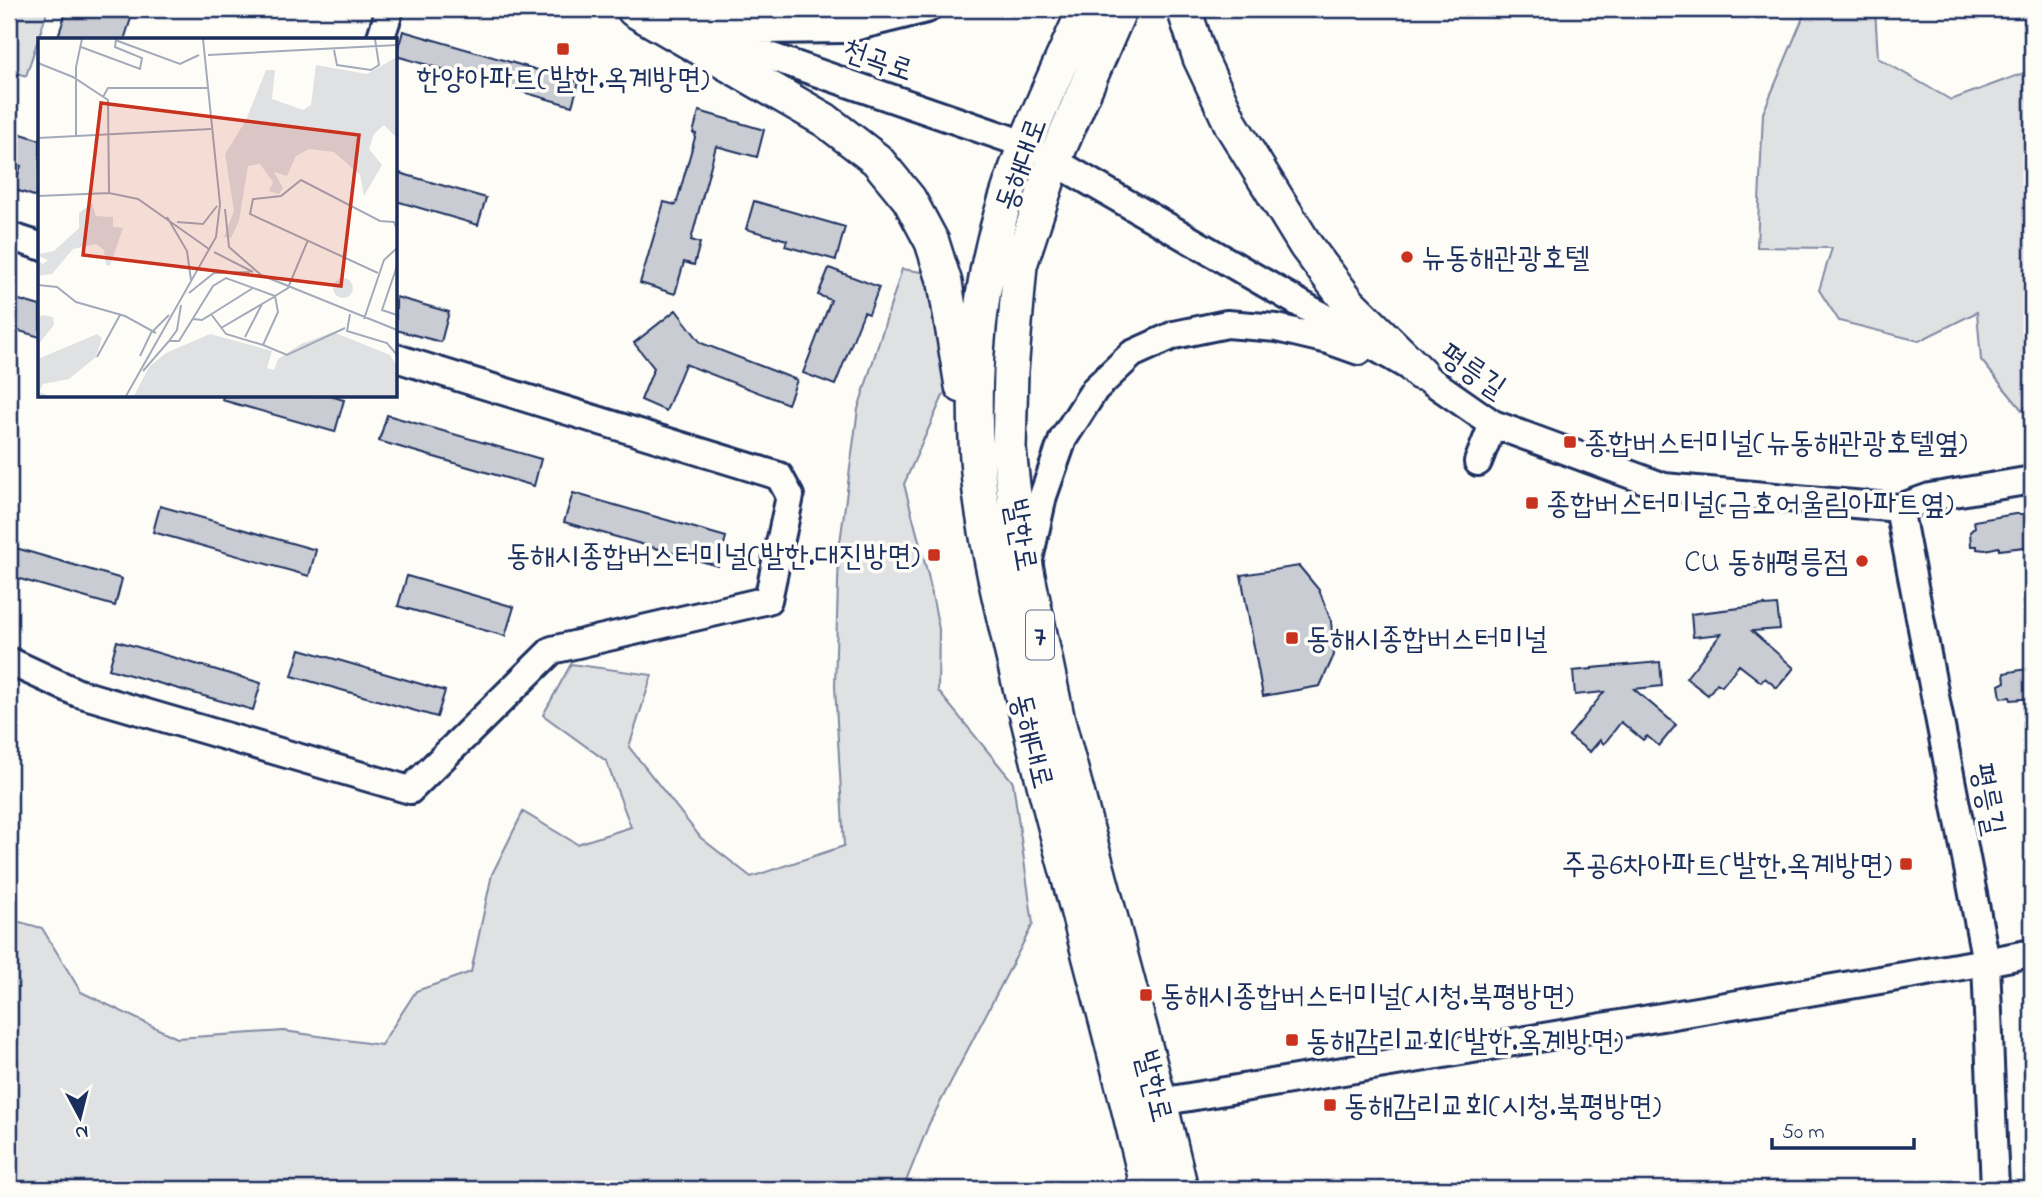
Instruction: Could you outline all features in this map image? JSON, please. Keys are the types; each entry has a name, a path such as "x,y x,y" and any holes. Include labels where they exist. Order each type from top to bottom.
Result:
{"main road":[{"path":"632,9 825,120 877,160 909,199 932,242 945,283 980,491"},
{"name":"동해대로","path":"1085,9 1024,144 1002,207 987,274 978,343 976,410 980,491 994,574 1024,706 1144,1105 1148,1189"},
{"name":"발한로","path":"1120,9 1054,161 1020,265 1011,371 1009,449 1017,523 1058,721 1144,1105 1181,1189"},
{"path":"1184,9 1200,58 1232,126 1306,246 1349,303 1420,373"},
{"path":"1024,144 1054,161"}],"street":[{"path":"381,38 390,9"},
{"path":"632,9 759,30 846,29 927,9"},
{"name":"천곡로","path":"632,9 1024,144"},
{"name":"평릉길","path":"1054,161 1420,373 1493,424 1664,487 1899,508 1930,497 2032,480"},
{"path":"9,236 38,245"},
{"path":"1027,569 1043,496 1063,439 1095,389 1132,354 1174,335 1227,324 1277,328 1328,340 1420,373"},
{"path":"9,661 78,693 410,790 552,650 768,600 790,496 779,476 397,358"},
{"path":"1478,462 1493,424"},
{"name":"평릉길","path":"1899,508 1986,962 1995,1189"},
{"path":"1144,1105 2032,953"}],"shaded area":[{"path":"9,9 48,9 26,76 9,70"},
{"path":"1804,9 1875,9 1878,58 1951,100 2032,70 2032,402 2022,410 1981,360 1977,312 1919,341 1839,321 1819,290 1832,248 1757,247 1763,113 1802,20"},
{"path":"902,269 955,277 950,380 904,484 939,629 938,691 1013,782 1033,924 929,1124 903,1189 9,1189 9,919 42,928 81,992 177,1038 284,1031 381,1045 416,991 471,972 492,874 523,812 577,844 631,827 606,761 543,715 571,664 652,675 629,747 701,838 751,877 844,846 835,686 839,550 858,409"}],"building":[{"path":"67,9 134,9 125,38 58,38"},
{"path":"403,31 579,82 572,106 397,56"},
{"path":"699,111 764,130 757,157 716,146 691,240 700,243 694,265 684,262 675,294 640,283 664,202 676,205 696,134 693,133"},
{"path":"9,130 38,139 38,197 13,189 21,166 9,163"},
{"path":"397,172 486,198 478,225 397,201"},
{"path":"754,201 845,227 836,260 785,246 787,240 746,229"},
{"path":"829,268 879,287 869,314 864,312 835,385 803,373 831,300 818,295"},
{"path":"9,297 38,305 38,336 9,328"},
{"path":"397,297 449,312 441,342 397,330"},
{"path":"676,310 701,343 797,380 788,404 685,364 666,411 641,400 654,368 634,343"},
{"path":"223,397 334,397 344,400 335,432 222,400"},
{"path":"387,415 541,459 534,486 379,441"},
{"path":"573,493 726,537 718,566 564,522"},
{"path":"160,506 316,550 309,576 153,532"},
{"path":"2032,514 2032,546 1985,550 1971,546 1970,532 1975,527 1974,521"},
{"path":"9,546 122,579 115,606 9,576"},
{"name":"동해시종합버스터미널","path":"1299,566 1319,590 1331,621 1334,655 1320,686 1263,696 1241,575"},
{"path":"407,576 514,607 505,636 398,606"},
{"path":"1777,605 1780,629 1752,631 1794,668 1777,688 1765,678 1761,682 1739,665 1722,686 1717,683 1708,695 1686,678 1721,634 1693,637 1691,614"},
{"path":"117,641 261,683 253,710 109,669"},
{"path":"300,649 445,691 437,717 292,676"},
{"path":"1660,662 1662,686 1634,689 1676,725 1659,746 1647,736 1643,740 1621,722 1604,744 1600,740 1590,752 1569,736 1604,692 1575,695 1573,671"},
{"path":"2032,668 2032,698 2001,698 1999,685 2005,682 2004,673"}],"place":[{"name":"한양아파트(발한.옥계방면)","path":"563,49"},
{"name":"뉴동해관광호텔","path":"1407,257"},
{"name":"종합버스터미널(뉴동해관광호텔옆)","path":"1570,442"},
{"name":"종합버스터미널(금호어울림아파트옆)","path":"1532,503"},
{"name":"동해시종합버스터미널(발한.대진방면)","path":"934,555"},
{"name":"CU 동해평릉점","path":"1862,561"},
{"name":"동해시종합버스터미널","path":"1292,638"},
{"name":"주공6차아파트(발한.옥계방면)","path":"1906,864"},
{"name":"동해시종합버스터미널(시청.북평방면)","path":"1146,995"},
{"name":"동해감리교회(발한.옥계방면)","path":"1292,1040"},
{"name":"동해감리교회(시청.북평방면)","path":"1330,1105"}]}
